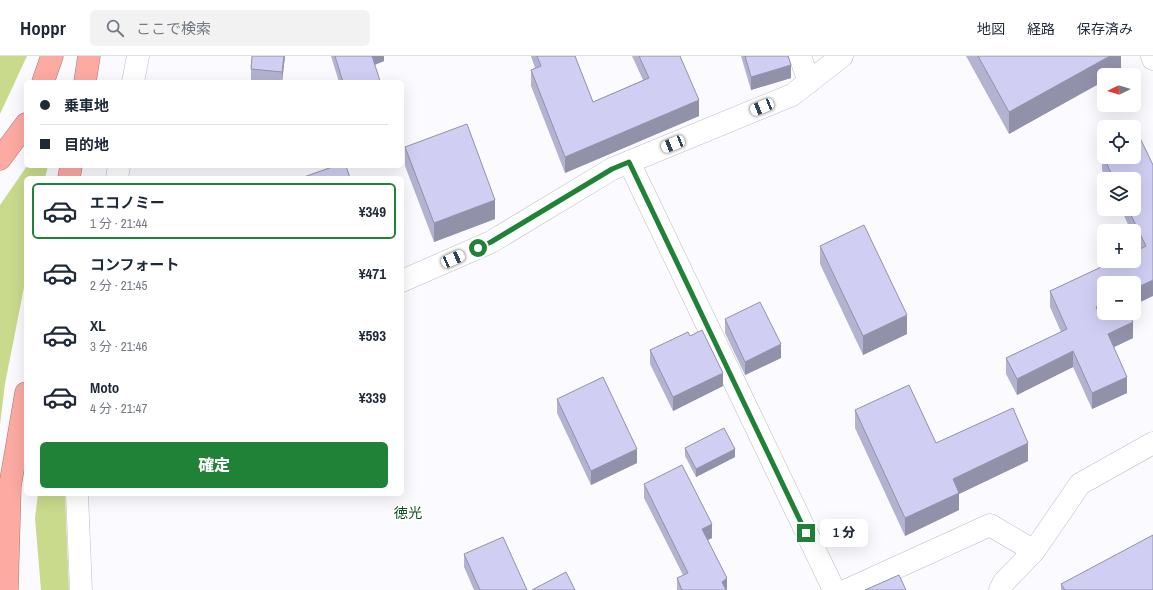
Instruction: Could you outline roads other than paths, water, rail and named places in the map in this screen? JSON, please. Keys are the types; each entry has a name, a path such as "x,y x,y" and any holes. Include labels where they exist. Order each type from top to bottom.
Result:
{"highway":[{"path":"44,80 52,56"},
{"path":"85,80 89,56"},
{"path":"0,159 24,127"},
{"path":"7,590 10,486 24,405"}],"street":[{"path":"133,80 138,56"},
{"path":"800,56 809,82"},
{"path":"404,280 491,242 612,169 792,95 842,56"},
{"path":"629,162 834,590"},
{"path":"1000,590 1004,582 1034,550 1080,484 1153,442"},
{"path":"77,496 81,590"},
{"path":"847,590 990,525 1034,550"}],"district":[{"name":"徳光","path":"408,513"}]}
